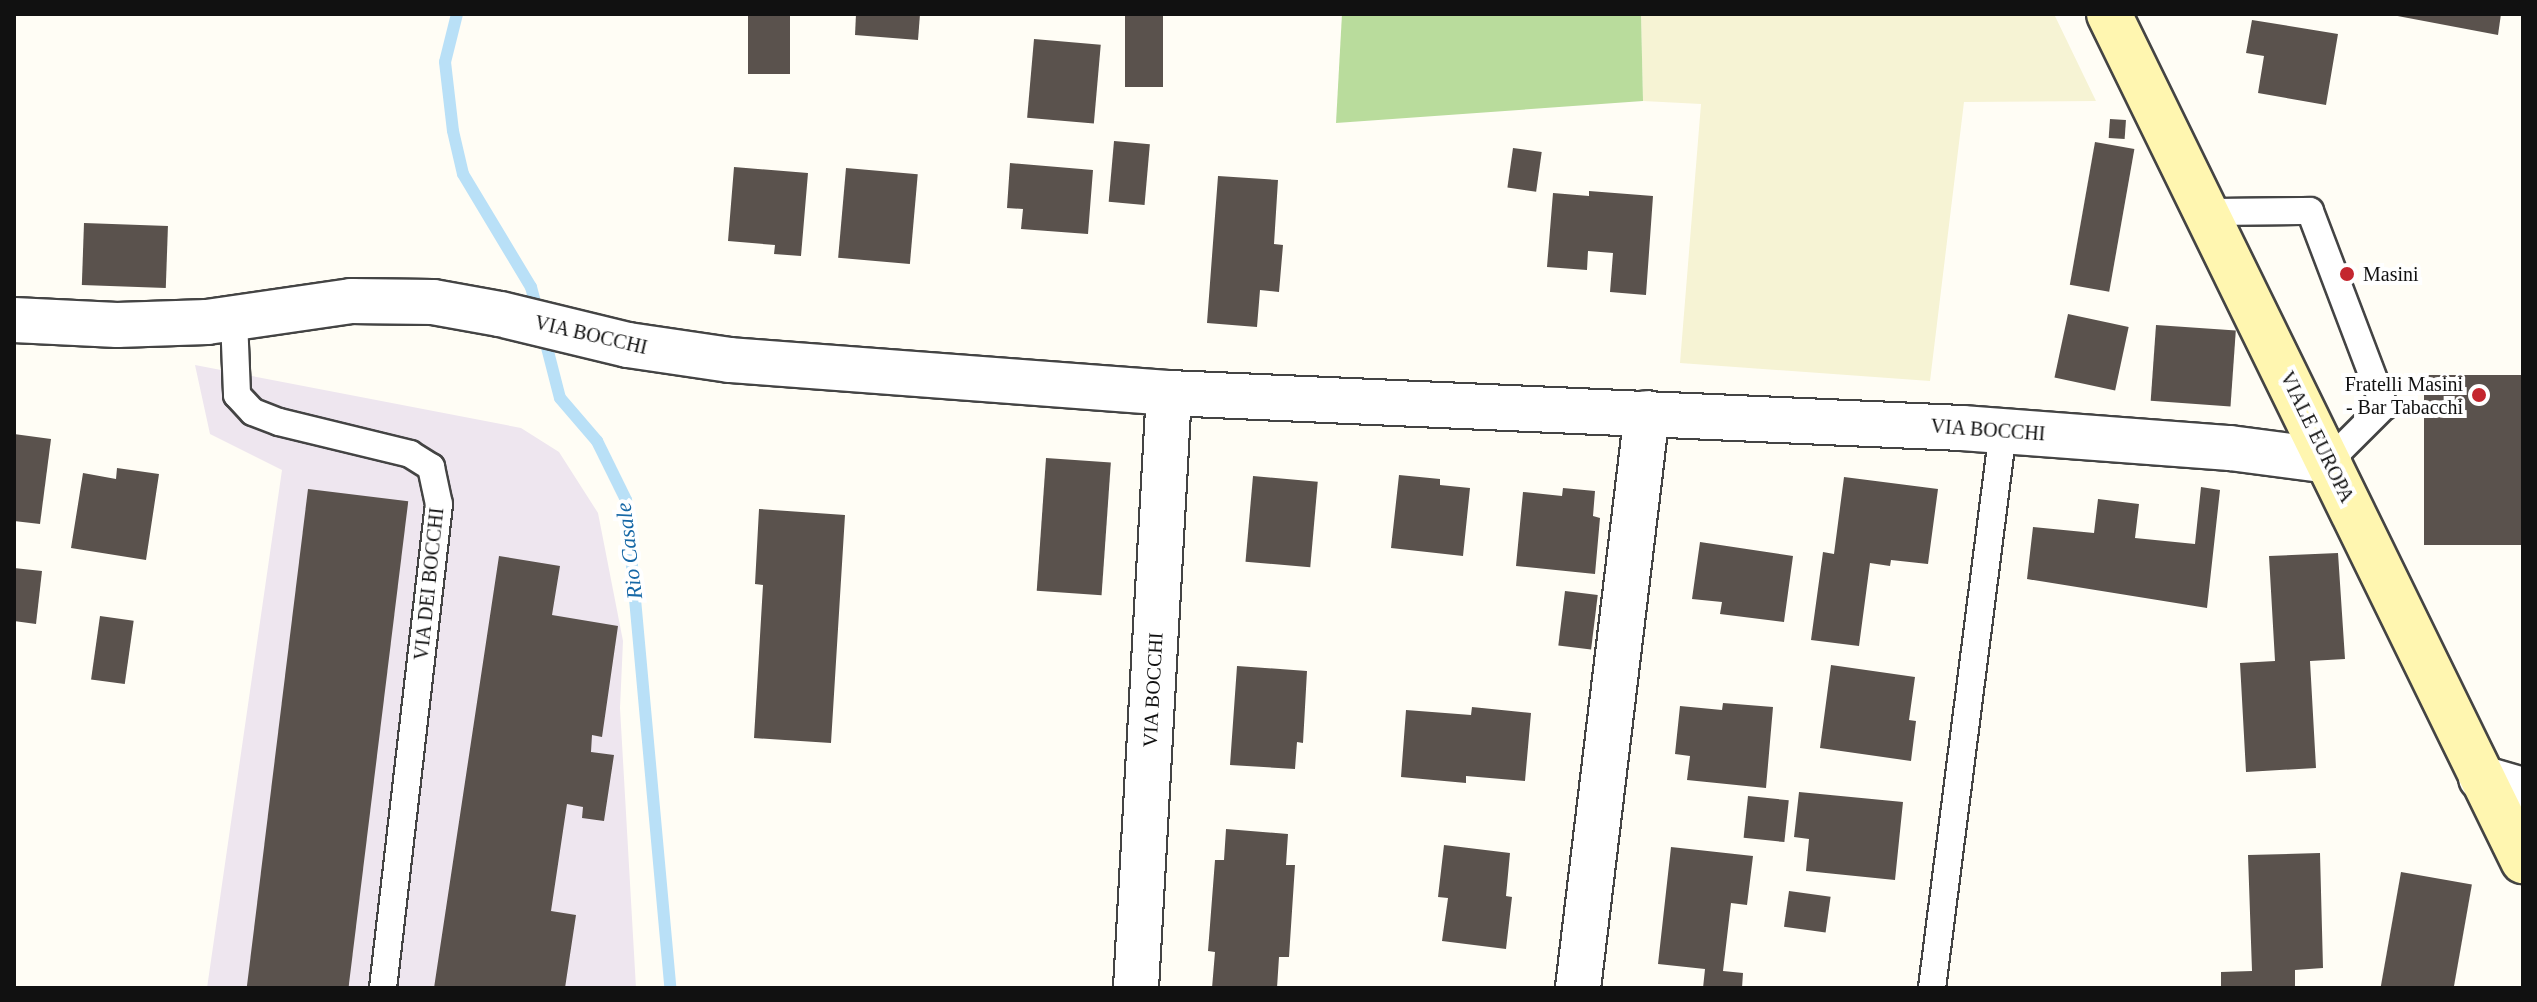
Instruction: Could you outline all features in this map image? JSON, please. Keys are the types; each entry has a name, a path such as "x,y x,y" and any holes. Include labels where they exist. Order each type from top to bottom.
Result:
{"main road":[{"name":"VIALE EUROPA","path":"2109,14 2523,861"}],"street":[{"name":"VIA BOCCHI","path":"14,320 117,325 234,319 351,301 433,302 500,314 591,337 730,360 1169,393 2003,431 2230,448 2329,461"},
{"name":"VIA BOCCHI","path":"1136,988 1169,393"},
{"path":"1578,988 1647,413"},
{"path":"2481,778 2523,790"}],"lane":[{"path":"2206,212 2310,211 2384,406 2329,461"},
{"name":"VIA DEI BOCCHI","path":"234,319 237,395 253,412 279,422 410,454 431,467 439,504 383,988"},
{"path":"1932,988 2003,431"}],"shaded area":[{"path":"1641,14 2054,14 2096,101 1964,102 1930,381 1680,363 1701,104 1643,101"},
{"path":"195,365 521,428 559,452 598,513 623,641 620,708 636,988 207,988 282,470 210,434"}],"green space":[{"path":"1342,14 1641,14 1643,101 1336,123"}],"building":[{"path":"748,14 790,14 790,74 748,74"},
{"path":"856,14 920,14 918,40 855,35"},
{"path":"1125,14 1163,14 1163,87 1125,87"},
{"path":"2387,14 2501,14 2498,35"},
{"path":"2252,20 2338,34 2326,105 2258,93 2264,56 2246,53"},
{"path":"1034,39 1101,45 1094,124 1027,118"},
{"path":"2110,119 2126,120 2125,139 2109,138"},
{"path":"1114,141 1150,144 1145,205 1109,202"},
{"path":"2095,142 2134,149 2109,292 2070,285"},
{"path":"1513,148 1542,152 1536,192 1507,188"},
{"path":"1010,163 1093,170 1088,234 1021,229 1023,209 1007,208"},
{"path":"734,167 808,173 801,256 774,254 775,245 728,241"},
{"path":"846,168 918,174 910,264 838,258"},
{"path":"1218,176 1278,180 1274,244 1283,245 1279,292 1260,290 1257,327 1207,323"},
{"path":"1589,191 1653,196 1646,295 1610,292 1613,253 1588,251 1587,270 1547,267 1553,193 1589,196"},
{"path":"84,223 168,226 166,288 82,285"},
{"path":"2068,314 2129,327 2115,390 2054,378"},
{"path":"2156,325 2236,331 2231,406 2151,401"},
{"path":"2424,375 2523,375 2523,545 2424,545"},
{"path":"14,434 51,439 40,524 14,521"},
{"path":"1046,458 1111,463 1102,595 1037,591"},
{"path":"117,468 159,474 146,560 71,548 83,473 116,479"},
{"path":"1399,475 1440,479 1440,485 1470,488 1463,556 1391,548"},
{"path":"1253,476 1318,482 1310,567 1246,562"},
{"path":"1844,477 1938,489 1928,564 1891,560 1890,566 1870,563 1859,646 1811,640 1823,552 1834,554"},
{"path":"2201,487 2220,490 2207,608 2027,579 2033,527 2094,533 2098,499 2139,504 2135,538 2195,544"},
{"path":"1563,488 1595,491 1593,516 1600,518 1595,574 1516,566 1523,492 1562,496"},
{"path":"308,489 408,501 348,988 247,988"},
{"path":"759,509 845,515 831,743 754,738 763,585 755,584"},
{"path":"1700,542 1793,556 1784,622 1720,614 1722,602 1692,599"},
{"path":"2338,553 2345,659 2310,661 2316,768 2246,772 2240,663 2275,661 2269,556"},
{"path":"499,556 560,566 552,615 618,626 602,737 592,735 591,752 614,755 604,821 582,818 583,807 567,804 551,911 576,915 565,988 434,988"},
{"path":"14,568 42,571 36,624 14,621"},
{"path":"1565,591 1598,595 1591,650 1558,646"},
{"path":"100,616 134,621 125,684 91,679"},
{"path":"1831,665 1915,677 1909,720 1916,721 1911,761 1820,748"},
{"path":"1237,666 1307,671 1303,743 1297,742 1295,769 1230,765"},
{"path":"1723,703 1773,707 1766,788 1687,780 1690,756 1675,754 1680,706 1722,710"},
{"path":"1472,707 1531,713 1525,781 1466,776 1466,783 1401,777 1406,710 1471,715"},
{"path":"1799,792 1903,802 1895,880 1806,871 1809,839 1794,837"},
{"path":"1748,796 1789,800 1784,842 1744,838"},
{"path":"1226,829 1288,834 1286,865 1295,865 1289,957 1279,957 1277,988 1212,988 1215,952 1208,951 1215,860 1224,860"},
{"path":"1444,845 1510,853 1506,896 1512,897 1506,949 1442,941 1448,898 1438,897"},
{"path":"1671,847 1753,856 1747,905 1731,903 1723,971 1743,973 1742,988 1703,988 1705,969 1658,964"},
{"path":"2320,853 2323,968 2295,970 2295,988 2221,988 2221,972 2252,971 2248,855"},
{"path":"2401,872 2472,885 2454,988 2381,986"},
{"path":"1789,891 1831,897 1826,932 1784,927"}],"waterway":[{"name":"Rio Casale","path":"457,14 445,62 453,131 463,174 531,287 538,314"},
{"name":"Rio Casale","path":"543,332 560,398 597,441 626,500 670,988"}],"place":[{"name":"Masini","path":"2347,274"},
{"name":"Fratelli Masini - Bar Tabacchi","path":"2479,395"}]}
